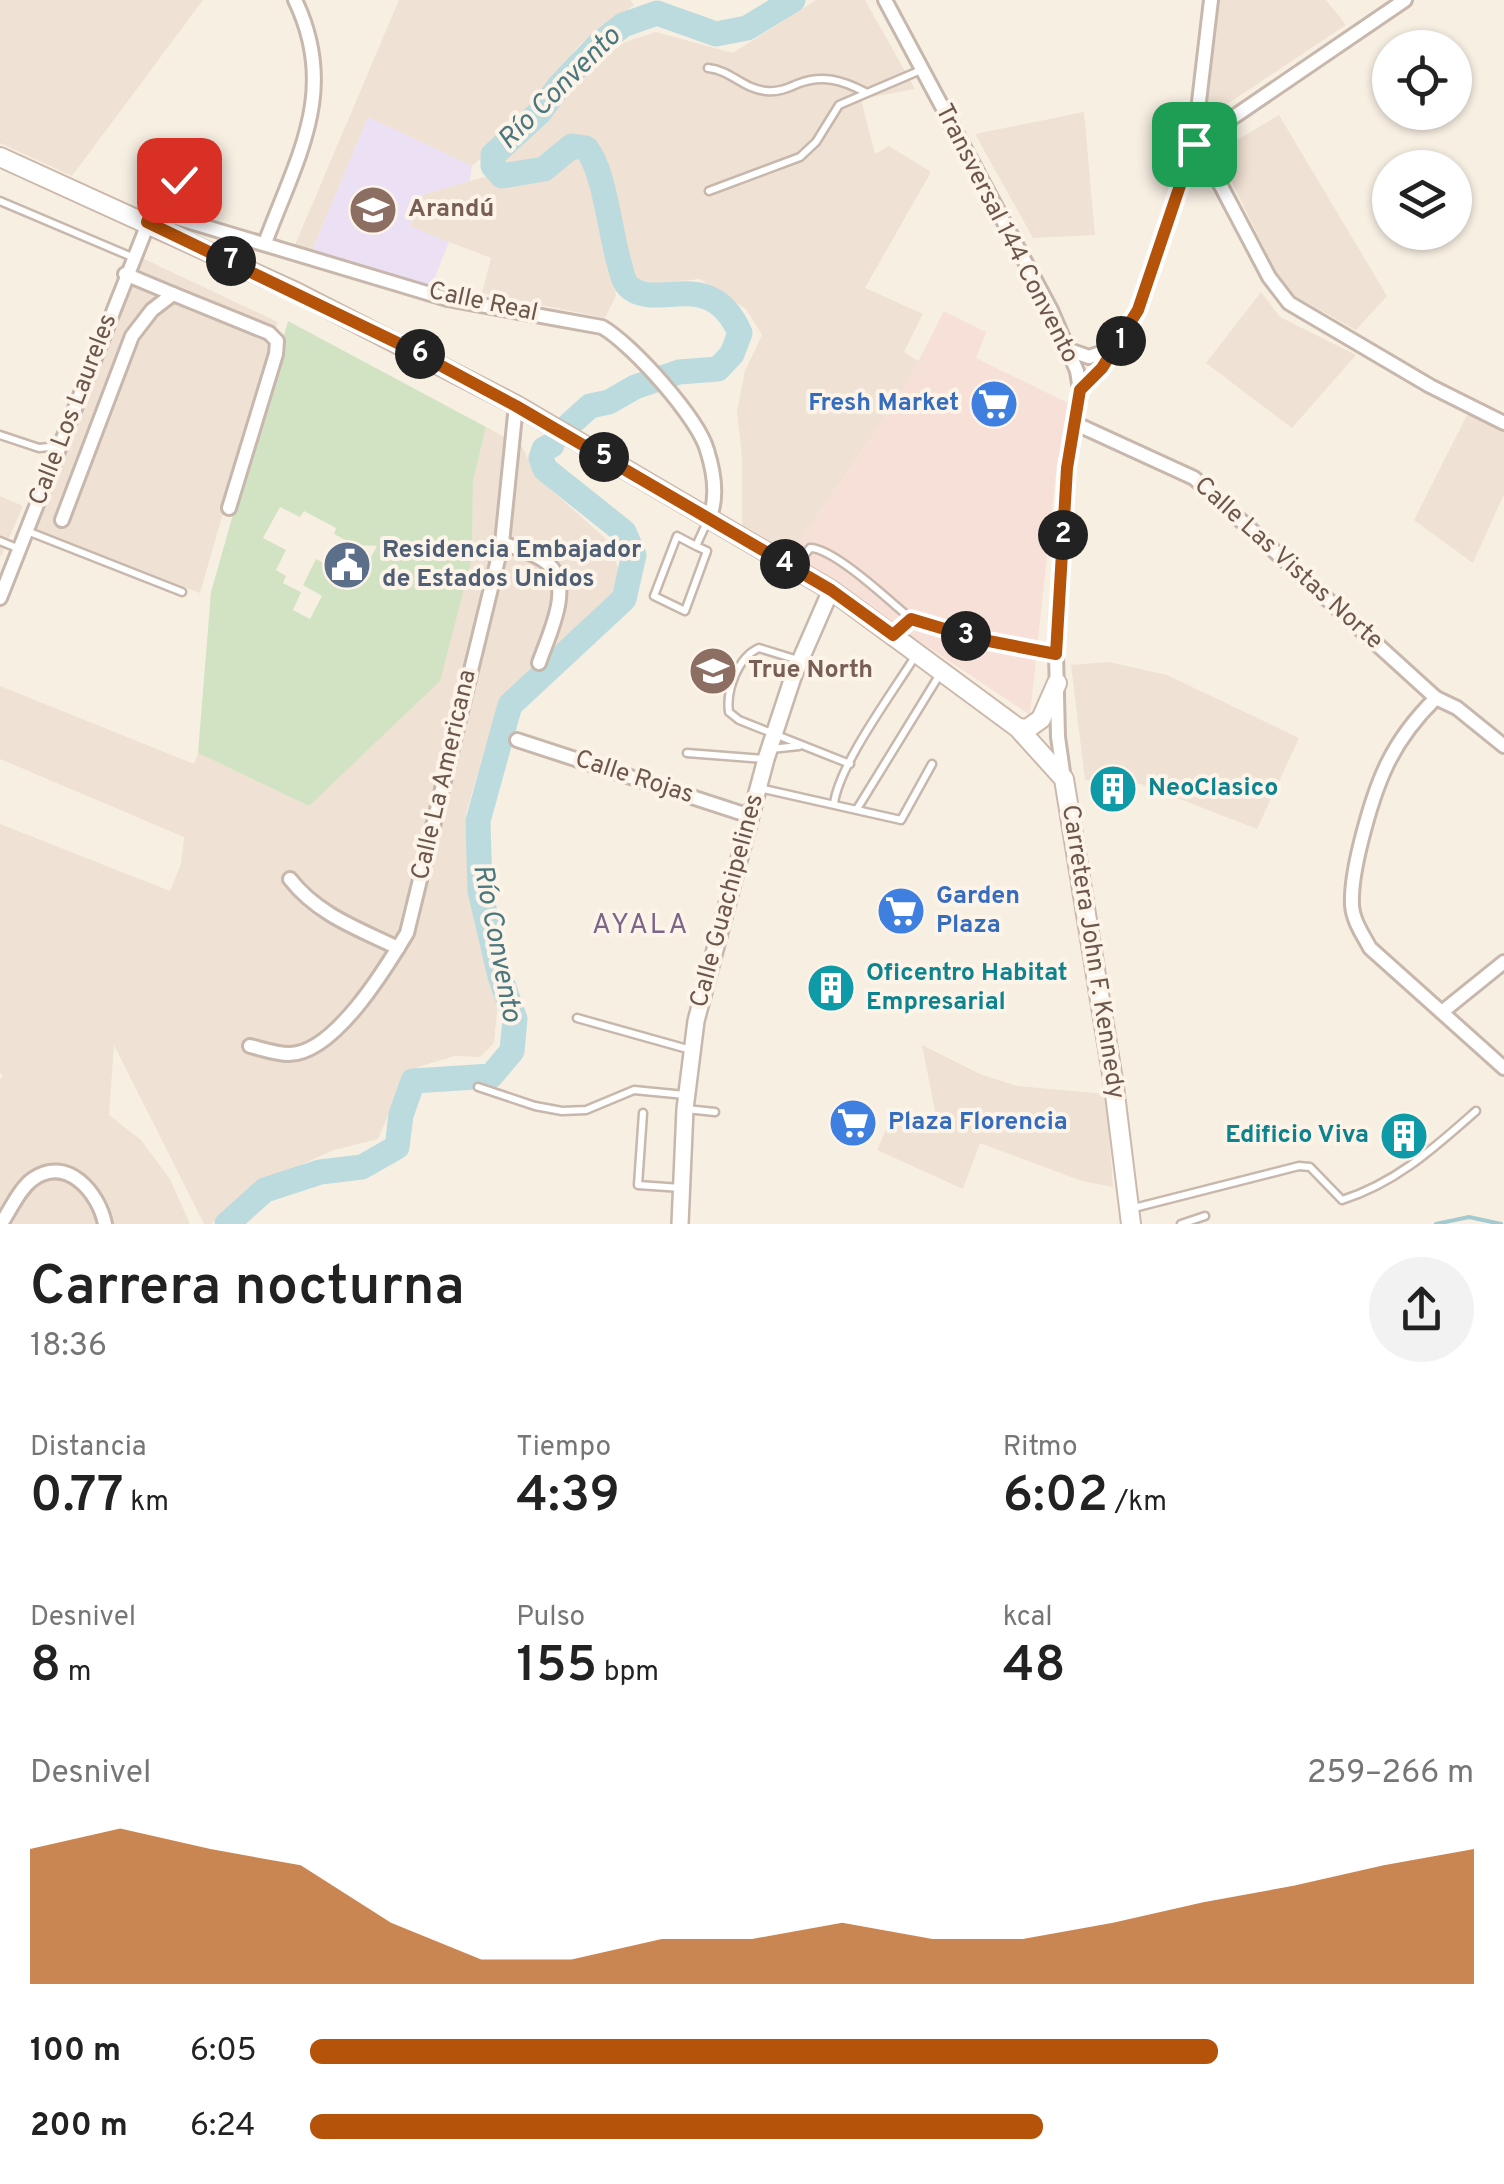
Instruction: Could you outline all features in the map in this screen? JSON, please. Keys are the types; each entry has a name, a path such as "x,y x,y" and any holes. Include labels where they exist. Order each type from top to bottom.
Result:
{"main road":[{"name":"Carretera John F. Kennedy","path":"0,157 155,217 516,406 831,590 1018,728 1064,779 1114,1086 1130,1217"},
{"path":"1018,728 1027,729 1041,720 1057,683"}],"street":[{"path":"265,244 311,120 316,90 314,54 295,0"},
{"name":"Transversal 144 Convento","path":"885,0 1052,310 1078,371 1080,390 1066,482 1056,654 1058,737 1064,779"},
{"path":"1080,390 1118,347 1149,282 1194,144 1211,0"},
{"path":"1194,144 1405,0"},
{"path":"1194,144 1269,277 1289,303 1430,386 1504,424"},
{"name":"Calle Real","path":"155,217 265,244 447,298 602,327 620,337 696,428 707,448 716,503 709,519"},
{"name":"Calle Los Laureles","path":"0,598 125,274 155,217"},
{"path":"125,274 269,333 277,342 229,508"},
{"path":"62,520 132,336 152,310 173,294"},
{"path":"1070,350 1089,357 1118,347"},
{"name":"Calle La Americana","path":"250,1046 290,1054 312,1048 346,1018 376,983 407,933 502,542 516,406"},
{"name":"Calle Las Vistas Norte","path":"1074,423 1194,478 1436,698 1456,708 1504,746"},
{"path":"502,542 548,563 558,576 560,590 554,618 539,663"},
{"name":"Calle Guachipelines","path":"680,1224 686,1102 696,1021 768,754 800,661 831,590"},
{"path":"1436,698 1419,714 1378,777 1356,864 1352,907 1370,948 1504,1068"},
{"name":"Calle Rojas","path":"517,740 750,816"},
{"path":"290,880 306,900 330,916 398,948"},
{"path":"1442,1012 1504,962"},
{"path":"1,1224 30,1180 48,1172 67,1174 86,1184 101,1204 105,1224"}],"lane":[{"path":"708,68 719,69 748,88 767,91 827,78 865,92"},
{"path":"709,191 800,157 816,142 839,105 921,70"},
{"path":"155,217 179,180"},
{"path":"0,201 132,257"},
{"path":"0,435 39,448 60,446"},
{"path":"696,546 709,519"},
{"path":"27,532 182,592"},
{"path":"677,536 696,546 707,551 685,611 654,596 677,536"},
{"path":"0,541 20,549"},
{"path":"794,569 810,548 820,548 911,619 978,639 1056,654"},
{"path":"893,635 911,619"},
{"path":"800,661 758,648 749,652 733,683 729,712 739,720 850,764"},
{"path":"834,804 836,788 917,654"},
{"path":"857,809 940,673"},
{"path":"687,753 768,754 800,746"},
{"path":"758,788 901,820 932,764"},
{"path":"577,1018 692,1050"},
{"path":"478,1088 562,1110 586,1110 634,1090 714,1112"},
{"path":"1130,1217 1299,1166 1310,1167 1342,1200 1373,1190 1410,1168 1476,1111"},
{"path":"643,1113 638,1185 682,1188"},
{"path":"1182,1224 1205,1216"}],"shaded area":[{"path":"0,0 203,0 72,176 0,143"},
{"path":"399,0 630,0 634,5 579,45 517,125 472,166 368,117 312,251 295,245"},
{"path":"816,0 865,0 915,89 861,99 875,154 889,146 931,172 865,288 923,314 904,352 920,362 790,555 742,529 742,458 737,411 745,371 762,335 746,309 700,279 639,285 630,277 605,159 593,137 570,137 541,163 519,168 504,167 500,157 591,67 625,42 656,32 733,53"},
{"path":"1217,0 1326,0 1346,25 1209,116 1204,101"},
{"path":"1084,112 1095,235 1033,238 975,134"},
{"path":"1279,115 1387,296 1356,330 1295,296 1279,278 1217,152"},
{"name":"Arandú","path":"368,117 472,166 470,181 424,194 410,226 449,242 430,289 312,251"},
{"path":"580,156 588,167 616,296 605,318 482,293 491,258 410,227 424,194 488,176 504,185 537,182 567,160"},
{"path":"142,258 278,322 200,593 35,529"},
{"path":"1261,292 1280,317 1356,355 1292,428 1206,363"},
{"path":"944,311 986,332 976,358 1072,405 1057,464 1030,715 790,555 902,393"},
{"path":"1468,413 1504,432 1504,494 1473,563 1414,520"},
{"path":"486,427 522,447 538,478 606,539 620,572 613,595 506,699 492,725 466,813 470,896 498,1002 494,1043 480,1057 455,1056 418,1067 402,1083 378,1139 334,1150 255,1185 211,1224 204,1224 114,1045 109,1115 141,1140 170,1179 190,1224 0,1224 0,824 170,891 181,864 184,837 0,759 0,686 194,764 198,753 309,806 472,558 473,481"},
{"path":"0,496 23,506 1,556 0,556"},
{"path":"1109,662 1167,675 1299,738 1257,829 1141,784 1085,780 1071,665"},
{"path":"922,1045 980,1074 1017,1086 1106,1094 1113,1187 1082,1181 980,1143 963,1189 877,1150 896,1107 937,1121"}],"green space":[{"path":"288,321 486,427 473,481 472,558 440,681 309,806 198,753 211,592","holes":["280,507 300,517 304,511 336,528 334,534 355,545 377,546 362,574 356,572 352,578 316,559 303,585 322,596 310,619 293,610 301,592 283,583 286,576 276,570 286,550 263,538"]}],"waterway":[{"name":"Río Convento","path":"569,425 590,406 609,402 635,387 679,372 718,369 732,354 740,333 728,312 714,300 698,295 639,293 626,284 598,172 586,148 572,146 544,169 502,176 493,166 493,155 539,113 598,45 623,25 657,13 716,34 747,28 793,0"},
{"name":"Río Convento","path":"227,1224 265,1190 320,1172 362,1167 397,1147 401,1115 413,1081 491,1076 512,1051 515,1019 500,976 480,891 478,821 510,705 624,599 634,555 624,532 545,469 541,458 544,449 552,445"},
{"path":"1436,1224 1469,1217 1501,1224"}],"place":[{"name":"Arandú","path":"373,210"},
{"name":"Fresh Market","path":"994,404"},
{"name":"Residencia Embajador de Estados Unidos","path":"347,565"},
{"name":"True North","path":"713,671"},
{"name":"NeoClasico","path":"1113,789"},
{"name":"Garden Plaza","path":"901,911"},
{"name":"Oficentro Habitat Empresarial","path":"831,988"},
{"name":"Plaza Florencia","path":"853,1123"},
{"name":"Edificio Viva","path":"1404,1136"}],"district":[{"name":"AYALA","path":"641,926"}],"route":[{"path":"179,180 164,212 152,210 147,222 296,292 516,406 831,590 893,635 911,619 978,639 1056,654 1067,468 1080,390 1118,347 1138,310 1194,144"}]}
